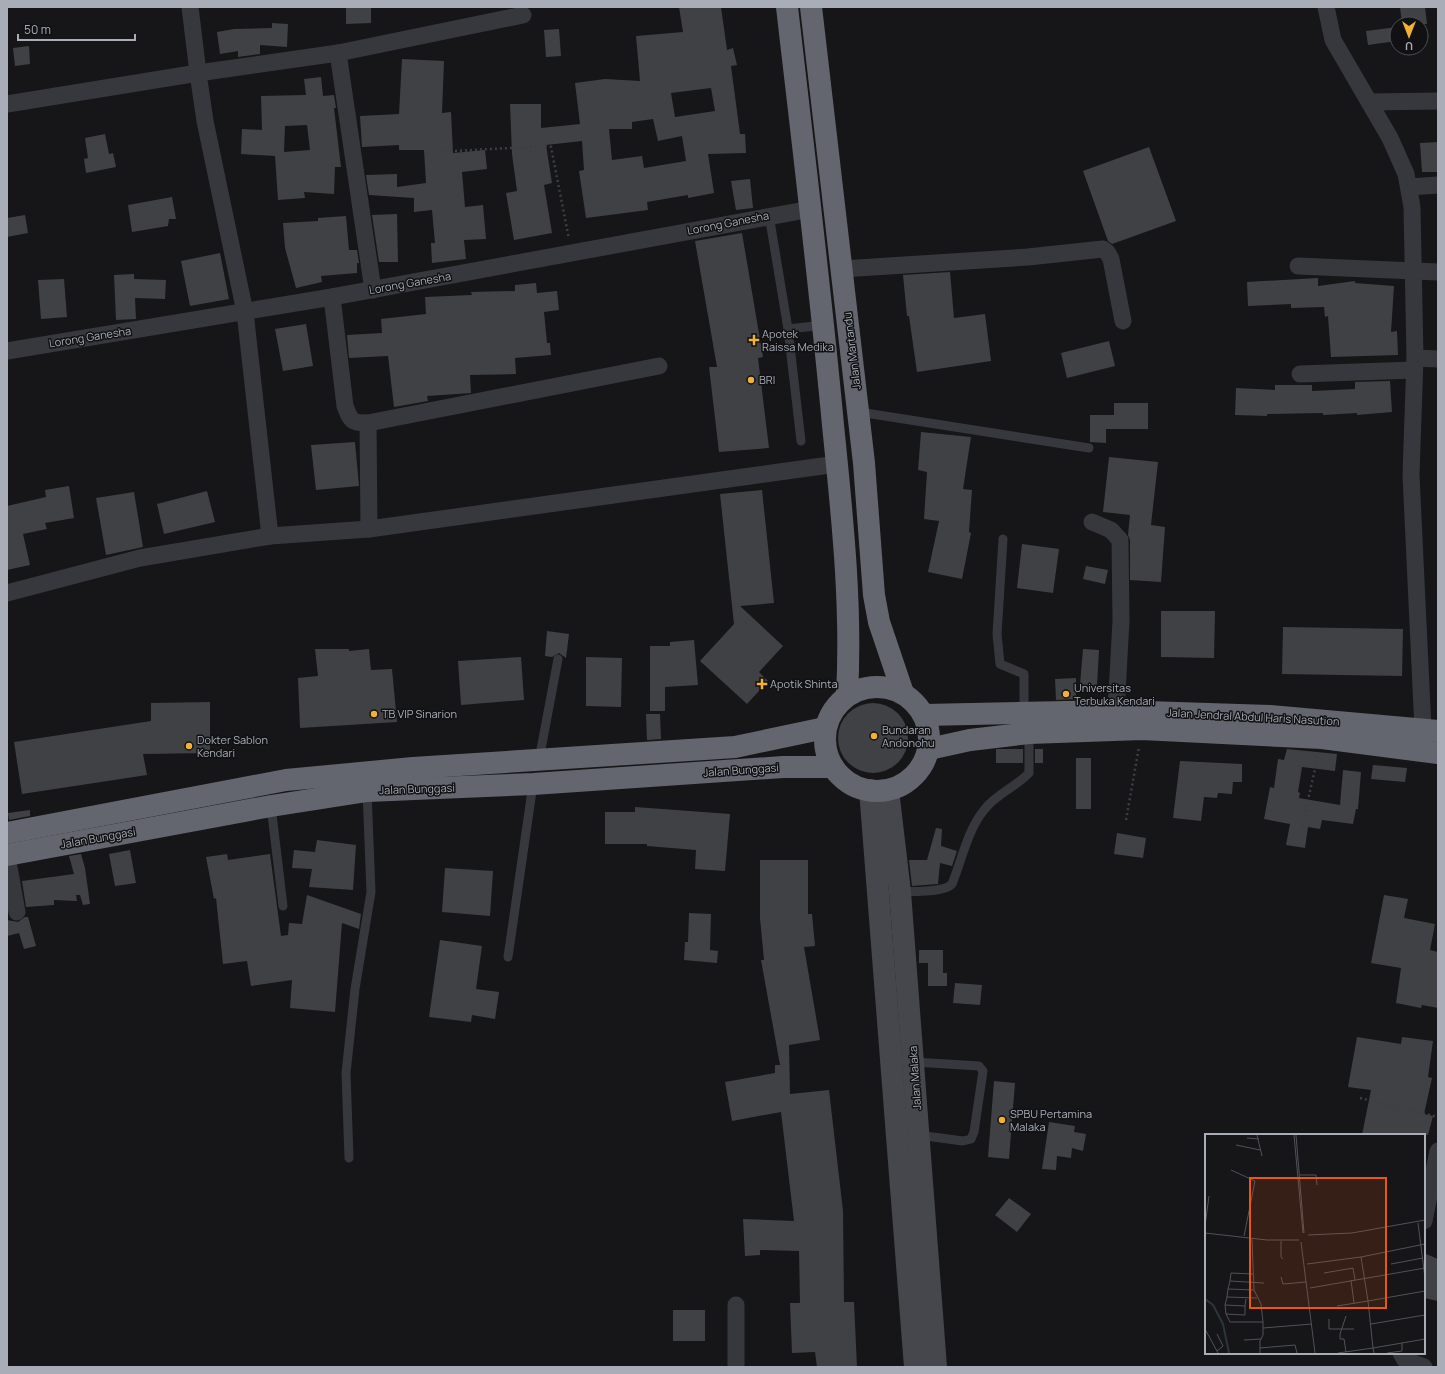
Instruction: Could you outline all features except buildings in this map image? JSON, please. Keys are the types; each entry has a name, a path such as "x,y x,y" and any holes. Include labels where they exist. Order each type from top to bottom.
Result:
{"highway":[{"path":"787,7 824,325 843,519 849,625 847,695"},
{"name":"Jalan Martandu","path":"811,7 859,412 874,595 879,622 903,693"},
{"path":"884,686 903,693 915,702 924,715 930,737 929,749 924,763 915,775 903,784 879,790 849,783 833,767 825,749 825,728 829,715 837,704 847,695 865,687 884,686"},
{"name":"Jalan Jendral Abdul Haris Nasution","path":"924,715 1116,710 1270,725 1322,738 1438,753"},
{"name":"Jalan Jendral Abdul Haris Nasution","path":"929,749 970,740 1029,733 1270,725 1431,730"},
{"name":"Jalan Bunggasi","path":"7,832 286,780 345,774 735,747 825,728"},
{"name":"Jalan Bunggasi","path":"7,856 271,806 367,791 533,784 783,767 833,767"},
{"path":"194,797 197,820"}],"street":[{"path":"190,7 205,121 245,312 270,536"},
{"path":"1326,7 1333,40 1390,138 1406,174 1409,186 1412,208 1414,271 1414,364 1411,475 1431,730"},
{"path":"7,104 198,73 338,53 523,15"},
{"path":"338,53 374,290"},
{"path":"1369,102 1438,100"},
{"path":"1409,186 1438,185"},
{"name":"Lorong Ganesha","path":"7,351 332,298 811,208"},
{"path":"842,269 1028,257 1103,249 1107,252 1111,259 1123,321"},
{"path":"1298,266 1438,272"},
{"path":"332,298 345,406 350,420 356,423 368,423 659,366"},
{"path":"1300,374 1414,364 1438,359"},
{"path":"368,423 369,529"},
{"path":"7,593 140,558 270,536 369,529 837,464"},
{"path":"1092,522 1111,530 1120,540 1121,620 1116,710"},
{"name":"Jalan Malaka","path":"879,790 900,892 936,1367"},
{"name":"Jalan Malaka","path":"879,790 915,1367"},
{"path":"7,856 17,912"},
{"path":"1425,1216 1438,1151"},
{"path":"736,1305 736,1367"},
{"path":"1402,1354 1405,1360 1424,1367"}],"lane":[{"path":"769,215 788,329 801,441"},
{"path":"788,329 824,325"},
{"path":"859,412 1088,448"},
{"path":"1003,538 997,634 1000,664 1024,674 1024,713"},
{"path":"539,760 558,659"},
{"path":"900,892 940,890 949,888 952,884 974,826 984,810 999,795 1029,773 1029,733"},
{"path":"508,957 533,784"},
{"path":"349,1158 346,1073 355,989 371,892 367,791"},
{"path":"271,806 283,906"},
{"path":"914,1062 980,1066 983,1071 974,1132 971,1139 963,1141 918,1135"}],"path":[{"path":"435,152 551,147 572,253"},
{"path":"1126,820 1142,729"},
{"path":"1302,826 1322,738"},
{"path":"1360,1098 1438,1117"}],"place":[{"name":"Apotek Raissa Medika","path":"754,340"},
{"name":"BRI","path":"751,380"},
{"name":"Apotik Shinta","path":"762,684"},
{"name":"Universitas Terbuka Kendari","path":"1066,694"},
{"name":"TB VIP Sinarion","path":"374,714"},
{"name":"Bundaran Andonohu","path":"874,736"},
{"name":"Dokter Sablon Kendari","path":"189,746"},
{"name":"SPBU Pertamina Malaka","path":"1002,1120"}]}
